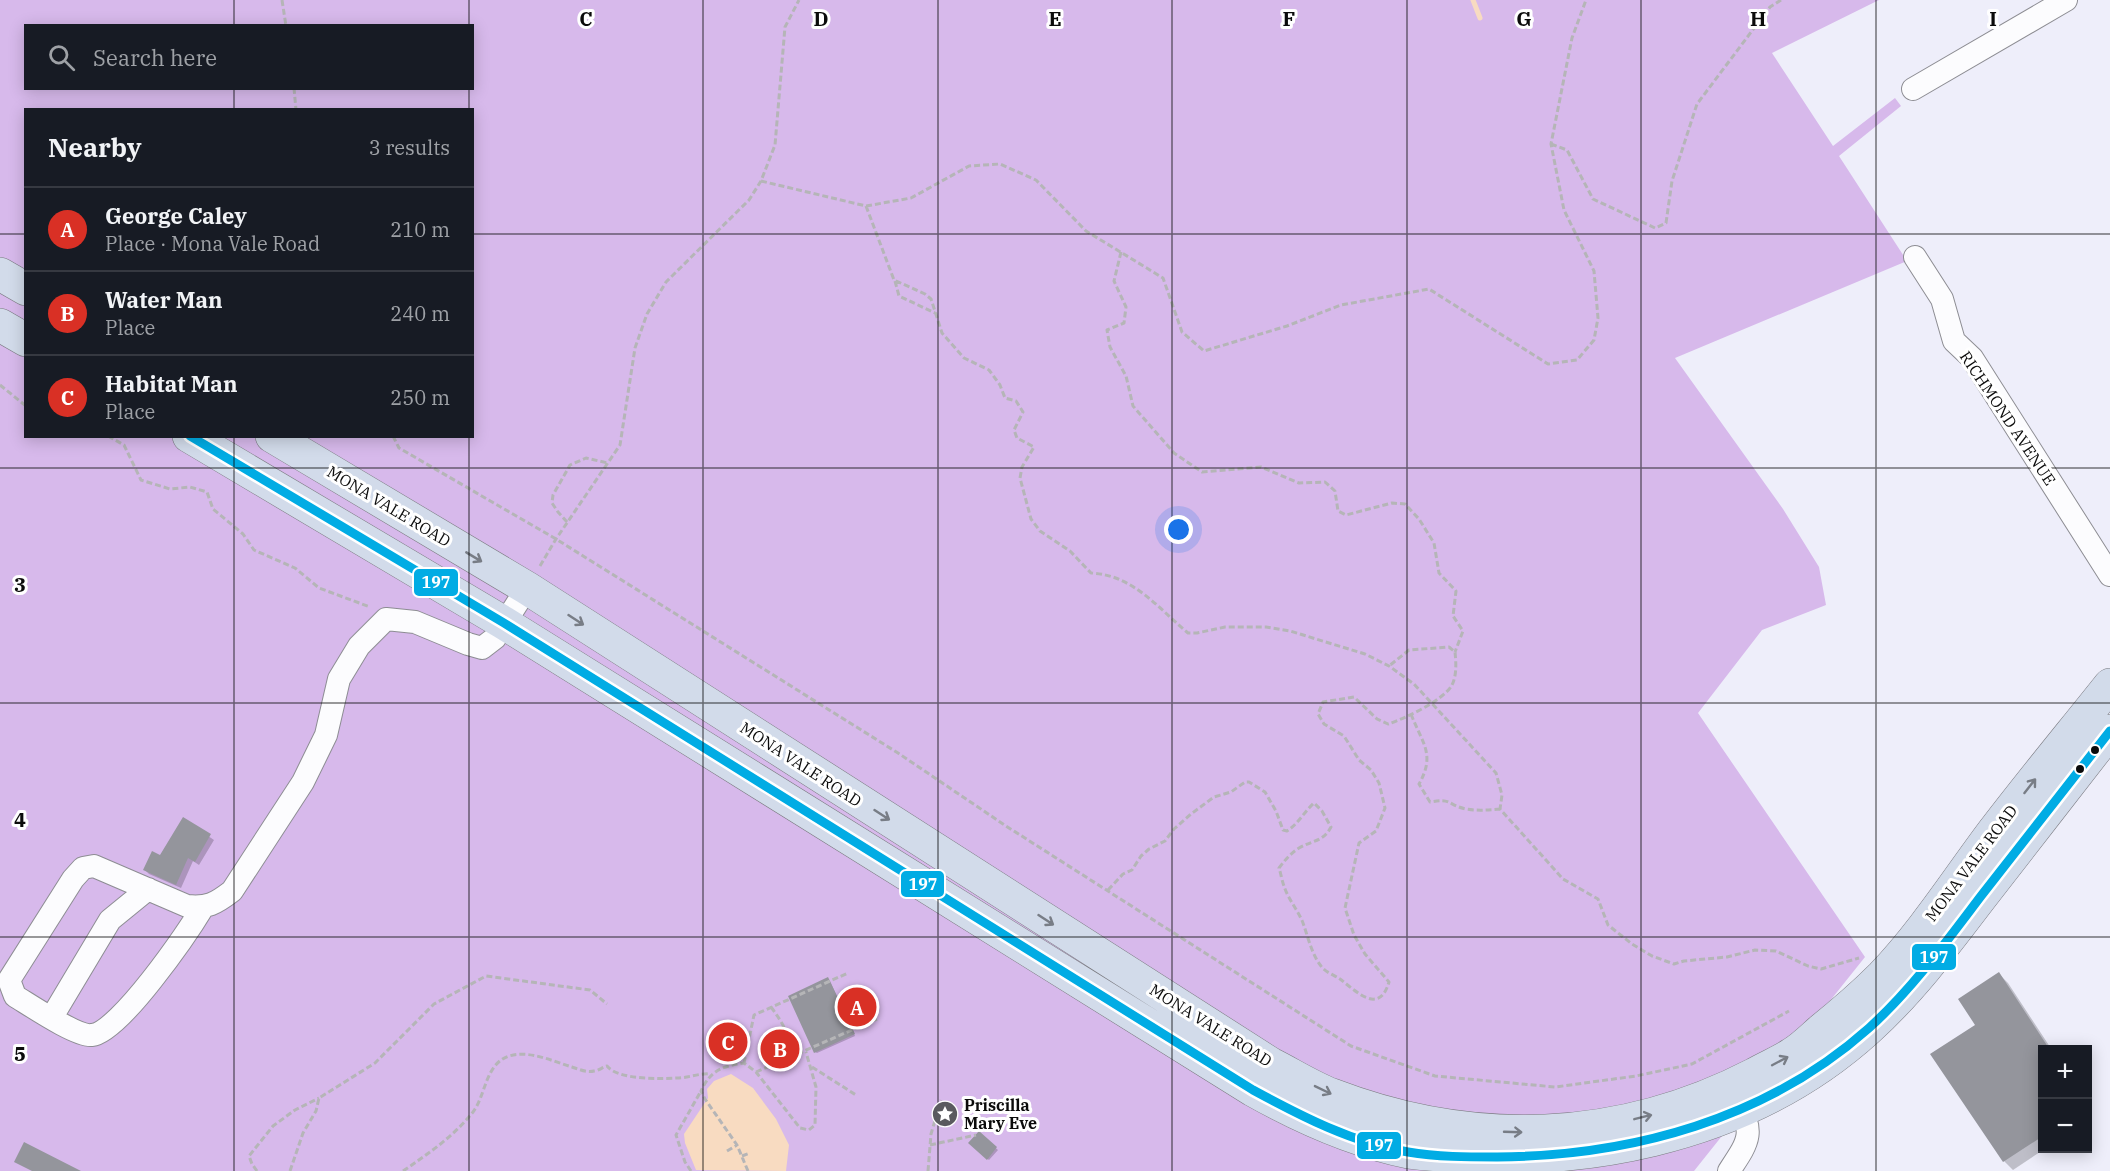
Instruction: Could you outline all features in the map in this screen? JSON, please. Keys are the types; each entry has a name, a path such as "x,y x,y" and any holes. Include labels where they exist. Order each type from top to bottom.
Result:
{"highway":[{"path":"0,274 24,289"},
{"path":"0,325 24,339"},
{"name":"MONA VALE ROAD","path":"192,438 504,623 1253,1090 1284,1107 1344,1132 1407,1152 1473,1161 1507,1163 1574,1161 1670,1140 1736,1100 1850,1006 1884,974 2110,685"},
{"name":"MONA VALE ROAD","path":"275,438 526,588 1261,1058 1330,1094 1392,1115 1456,1128 1521,1132 1552,1131 1618,1123 1663,1112 1736,1100 1817,1070 1850,1045 1892,1005 1936,956 2110,731"}],"street":[{"path":"1913,89 2066,0"},
{"name":"RICHMOND AVENUE","path":"1915,257 1942,299 1954,340 1972,358 2110,575"},
{"path":"204,907 179,946 146,988 108,1027 94,1036 81,1034 15,996 9,980 73,879 83,868 94,866 187,906 204,907 219,902 232,891 303,782 326,735 339,679 359,646 386,619 415,622 483,648 495,638 526,588"},
{"path":"52,1017 110,920 148,889"},
{"path":"1729,1171 1746,1146 1749,1129 1736,1100"}],"path":[{"path":"282,0 286,24"},
{"path":"526,588 567,522 620,445 635,348 647,314 666,282 749,200 761,181 775,145 785,27 799,0"},
{"path":"761,181 866,206 911,198 969,166 1000,164 1036,180 1086,231 1163,278 1182,332 1204,351 1287,326 1341,304 1429,289 1548,364 1577,360 1594,340 1598,318 1594,271 1564,210 1551,144 1572,38 1586,0"},
{"path":"1551,144 1567,150 1593,199 1655,228 1666,223 1672,181 1697,104 1770,7 1781,0"},
{"path":"294,90 296,108"},
{"path":"866,206 899,296 935,313"},
{"path":"1108,890 1123,874 1132,870 1141,856 1165,841 1174,829 1191,814 1214,797 1231,792 1245,782 1265,792 1276,811 1283,830 1287,831 1295,826 1314,803 1322,811 1331,827 1326,836 1298,849 1286,858 1280,868 1284,887 1303,922 1308,939 1321,966 1356,994 1370,1000 1380,997 1386,991 1389,982 1365,954 1354,935 1345,908 1359,843 1376,831 1385,808 1379,783 1375,777 1359,760 1344,736 1324,724 1318,714 1323,702 1354,697 1377,719 1388,724 1432,703 1451,686 1455,675 1455,652 1463,631 1453,616 1455,591 1439,573 1434,543 1419,519 1406,504 1392,503 1346,515 1338,511 1335,490 1325,482 1299,483 1261,467 1202,472 1174,453 1133,406 1126,376 1110,347 1107,330 1124,323 1126,307 1114,281 1121,252"},
{"path":"894,279 925,294 931,300 942,333 964,358 989,370 1000,385 1005,398 1016,401 1023,412 1014,430 1017,438 1034,447 1022,467 1020,478 1031,519 1040,531 1070,551 1091,573 1104,573 1133,585 1188,633 1225,627 1266,627 1290,631 1365,654 1405,675 1496,773 1502,795 1500,809"},
{"path":"0,385 24,404"},
{"path":"112,438 124,445 141,480 170,489 190,487 207,492 213,509 243,534 254,550 295,568 319,588 369,606 386,619"},
{"path":"394,438 399,448 556,539 898,753 1006,826 1351,1046 1435,1076 1555,1088 1636,1076 1692,1064 1789,1011"},
{"path":"567,522 552,503 553,495 570,465 586,458 608,463"},
{"path":"1389,666 1409,650 1449,647 1455,652"},
{"path":"1410,714 1428,754 1425,772 1419,784 1430,802 1446,800 1462,808 1480,811 1500,809"},
{"path":"1500,809 1563,879 1598,899 1608,925 1652,956 1674,964 1727,957 1755,950 1776,951 1808,966 1821,969 1859,958"},
{"path":"744,1063 754,1015 848,973"},
{"path":"257,1171 249,1156 273,1126 295,1110 319,1098 375,1063 434,1004 486,976 590,990 607,1004"},
{"path":"771,1008 786,1030 790,1044 789,1059"},
{"path":"756,1072 877,1019"},
{"path":"403,1171 436,1149 473,1112 496,1065 508,1057 523,1054 537,1056 583,1071 594,1072 607,1066 610,1070 632,1077 678,1078 710,1074 729,1065 744,1063 756,1072 800,1128 805,1130 815,1125 816,1087 806,1052"},
{"path":"811,1067 856,1095"},
{"path":"691,1171 685,1162 676,1136 710,1074"},
{"path":"701,1091 737,1145 748,1171"},
{"path":"290,1171 303,1133 316,1111 319,1098"},
{"path":"928,1171 931,1134 941,1100"},
{"path":"930,1145 976,1135"},
{"path":"727,1151 737,1145"},
{"path":"742,1156 750,1153"}],"shaded area":[{"path":"0,0 1879,0 1772,53 1833,146 1895,98 1901,106 1839,156 1907,261 1675,358 1783,509 1819,567 1826,605 1762,630 1698,713 1865,957 1694,1171 0,1171"},
{"path":"731,1074 753,1088 776,1119 789,1145 786,1171 696,1170 685,1143 684,1134 708,1098 707,1089 714,1081"}],"building":[{"path":"183,817 211,834 195,862 188,858 176,885 143,870 152,851 160,855"},
{"path":"1999,972 2047,1045 2038,1045 2038,1139 2003,1162 1930,1054 1975,1025 1958,999"},
{"path":"828,977 855,1034 814,1053 788,996"},
{"path":"979,1131 997,1147 987,1160 968,1143"},
{"path":"24,1142 81,1171 32,1171 14,1162"}],"waterway":[{"path":"1473,0 1480,18"}],"transit line":[{"name":"197","path":"193,438 504,623 1253,1090 1309,1119 1347,1135 1408,1152 1441,1156 1497,1157 1548,1155 1598,1149 1647,1140 1695,1126 1742,1109 1787,1086 1829,1060 1869,1028 1900,997 1942,948 2110,731"}],"place":[{"name":"George Caley","path":"857,1007"},
{"name":"Habitat Man","path":"728,1042"},
{"name":"Water Man","path":"780,1049"},
{"name":"Priscilla Mary Eve","path":"945,1114"}]}
